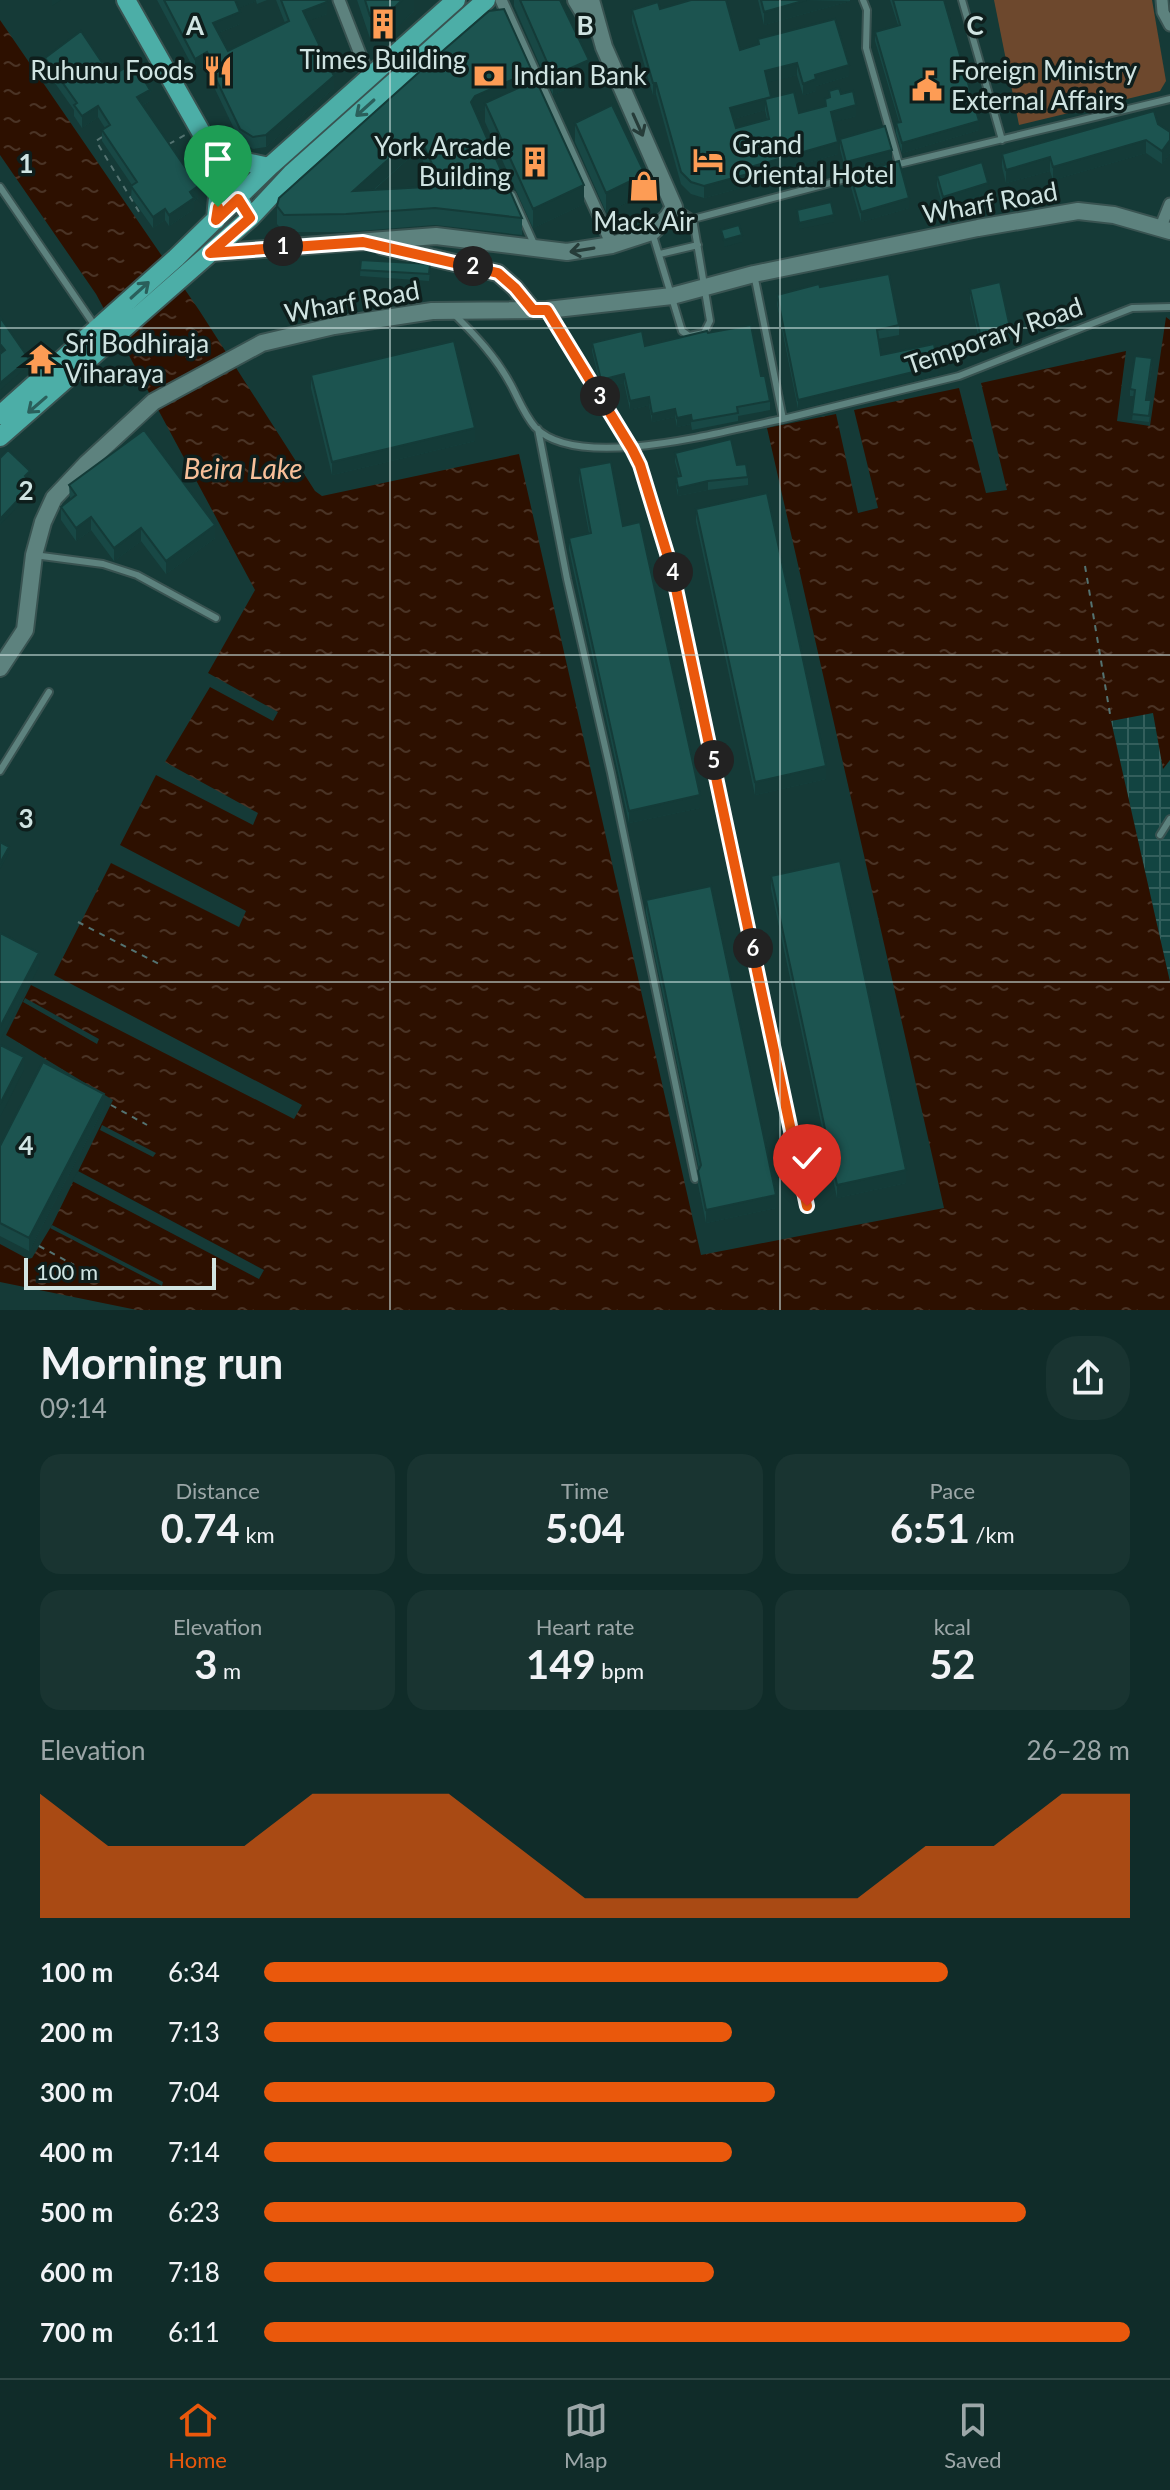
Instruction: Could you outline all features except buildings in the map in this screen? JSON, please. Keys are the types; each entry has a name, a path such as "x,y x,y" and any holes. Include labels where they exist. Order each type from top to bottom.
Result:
{"main road":[{"path":"126,0 250,218"},
{"path":"0,415 180,266 216,220 269,167 456,0"},
{"path":"180,266 210,253 250,218 292,173 486,0"},
{"path":"210,253 436,236 567,252 612,245 652,232 674,207 604,47 576,0"},
{"path":"591,0 604,47"},
{"path":"210,146 236,160 269,167"},
{"path":"210,146 218,197 216,220"},
{"name":"Wharf Road","path":"0,668 25,630 34,555 43,522 54,498 153,402 262,343 334,326 432,311 540,310 672,296 754,274 1078,211 1114,215 1165,230"},
{"path":"363,242 498,273 540,310"},
{"path":"0,437 105,329"}],"street":[{"path":"339,0 369,77"},
{"path":"501,0 544,89 612,245"},
{"path":"1162,0 1163,12 1170,25"},
{"path":"1165,230 1170,204"}],"lane":[{"path":"863,0 867,10 866,48 899,164"},
{"path":"962,0 1002,140"},
{"path":"530,95 544,89"},
{"path":"884,168 1170,99"},
{"path":"693,219 869,173"},
{"path":"0,187 105,329"},
{"path":"510,191 536,247"},
{"path":"652,232 682,331 689,336 704,333 710,321 693,219 674,207"},
{"path":"660,254 698,245"},
{"path":"754,274 783,419"},
{"name":"Temporary Road","path":"538,429 561,444 632,449 783,419 959,376 1132,308 1170,307"},
{"path":"540,310 632,449 640,465 672,570 807,1206"},
{"path":"451,311 486,346 511,384 523,411 538,429 695,1179"},
{"path":"34,555 103,564 137,575 216,618"},
{"path":"0,771 49,692"},
{"path":"1160,835 1170,819"}],"path":[{"path":"168,145 199,126"},
{"path":"108,133 96,141 141,215"},
{"path":"1085,566 1111,720"},
{"path":"78,922 159,964"},
{"path":"111,1105 147,1125"},
{"path":"39,1246 74,1265"}],"shaded area":[{"path":"994,0 1152,0 1166,81 1160,91 1019,125"},
{"path":"1153,712 1164,768 1170,760 1170,982 1111,720"}],"water":[{"name":"Beira Lake","path":"0,20 199,310 315,491 322,496 519,454 701,1255 944,1208 767,428 836,414 858,513 878,508 854,410 959,388 986,493 1007,490 981,383 1126,351 1117,421 1150,426 1166,317 1170,320 1170,760 1163,769 1153,713 1111,721 1170,982 1170,1310 137,1310 0,1282 0,1244 28,1259 32,1258 52,1225 113,1100 6,1035 31,985 294,1119 302,1105 54,975 111,863 239,927 246,911 120,845 156,775 253,825 258,813 165,762 210,687 273,721 278,712 208,673 255,590 96,294 0,155"}],"pier":[{"path":"25,998 99,1039 97,1044 23,1002"},
{"path":"102,1125 156,1153 153,1157 100,1130"},
{"path":"78,1171 264,1270 259,1279 72,1181"},
{"path":"52,1225 163,1282 162,1286 50,1228"}],"place":[{"name":"Times Building","path":"383,24"},
{"name":"Ruhunu Foods","path":"218,71"},
{"name":"Indian Bank","path":"489,76"},
{"name":"Foreign Ministry External Affairs","path":"927,86"},
{"name":"Grand Oriental Hotel","path":"708,160"},
{"name":"York Arcade Building","path":"535,162"},
{"name":"Mack Air","path":"644,186"},
{"name":"Sri Bodhiraja Viharaya","path":"41,359"}],"route":[{"path":"218,207 216,220 238,199 250,218 210,253 363,242 498,273 533,310 547,310 632,449 640,465 672,570 807,1206"}]}
